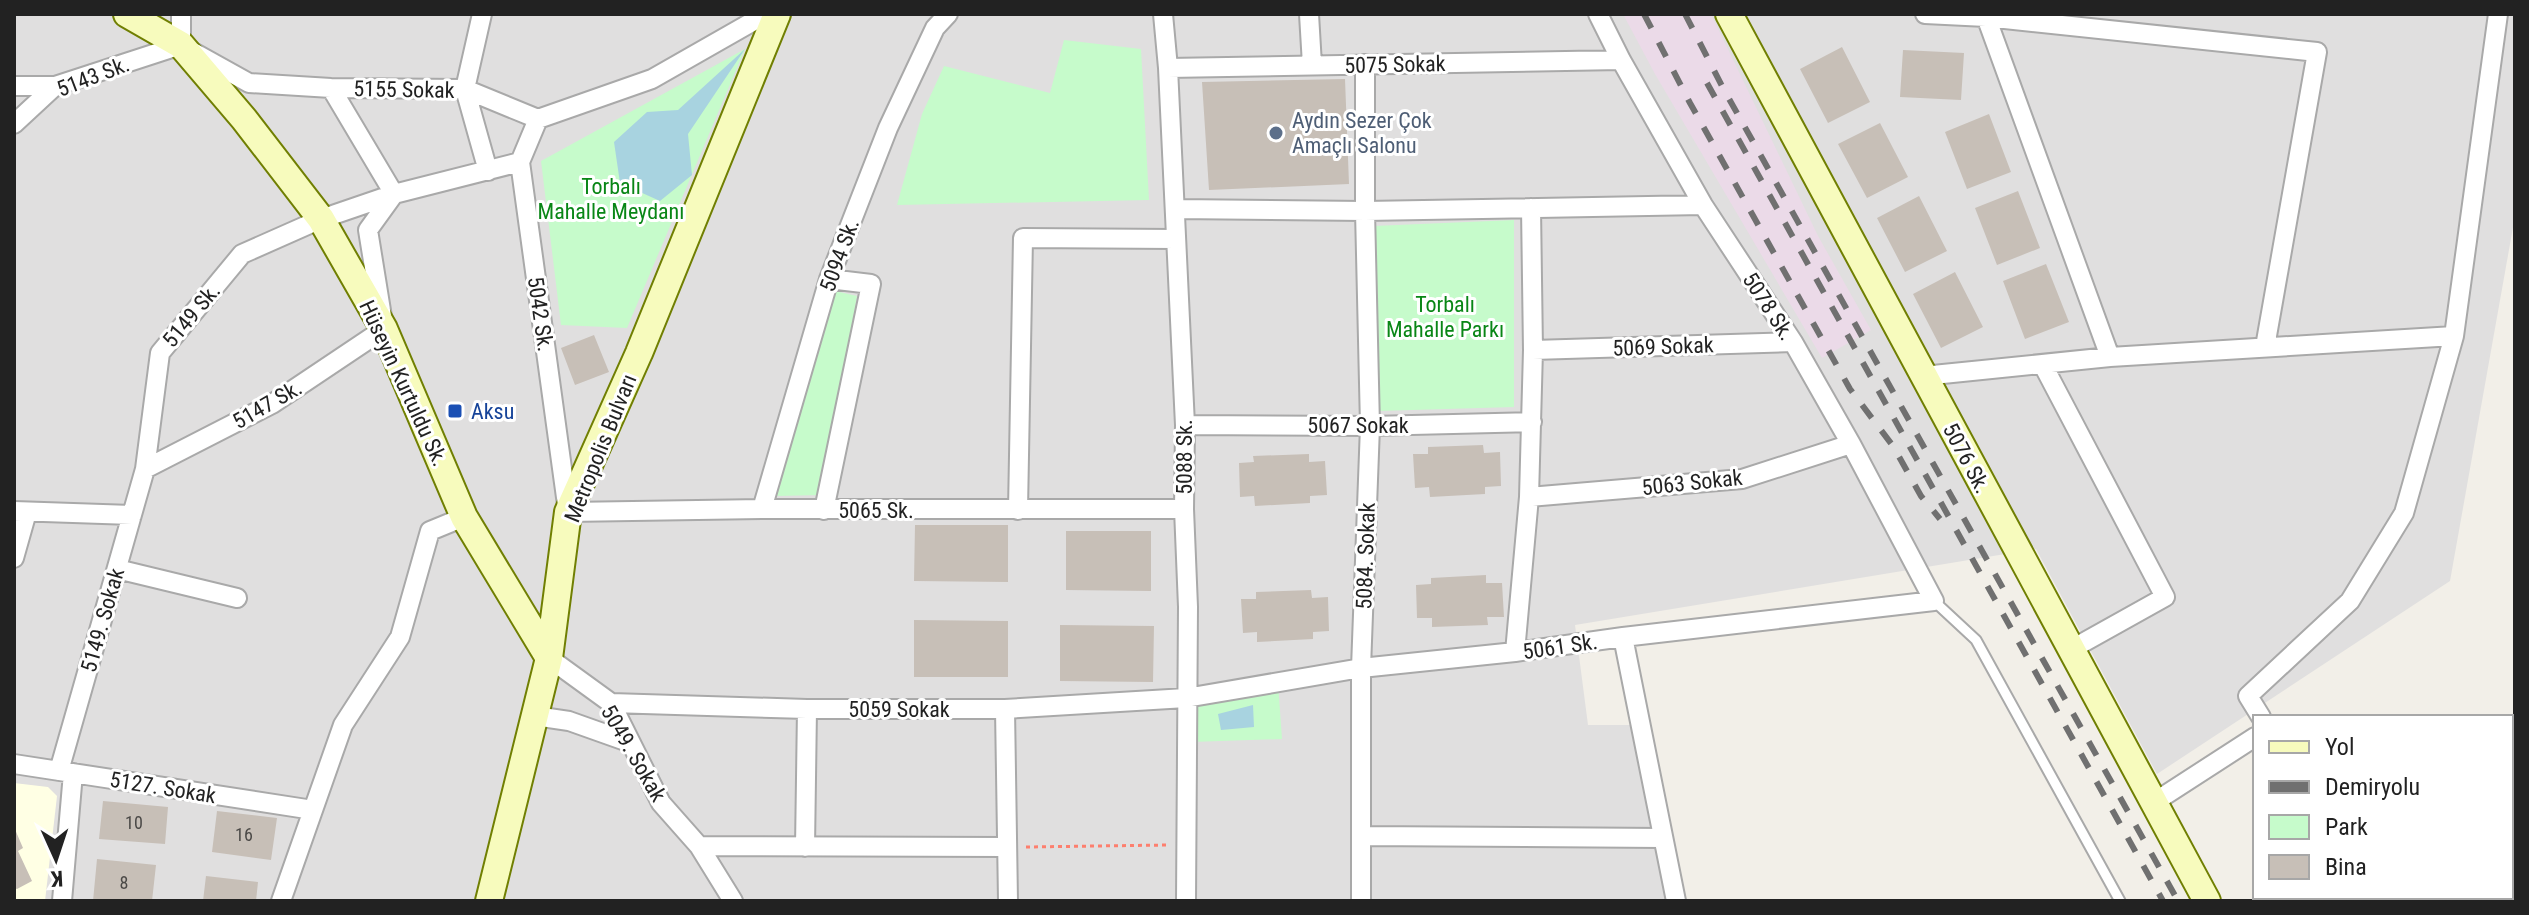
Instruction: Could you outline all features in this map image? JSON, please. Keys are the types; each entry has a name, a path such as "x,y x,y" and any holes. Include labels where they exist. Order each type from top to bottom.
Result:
{"street":[{"name":"5155 Sokak","path":"127,14 249,83 331,88 465,89 538,119"},
{"path":"181,14 181,45"},
{"path":"482,14 465,89 488,171"},
{"path":"520,162 538,119 652,79 766,14"},
{"name":"Metropolis Bulvarı","path":"489,901 549,658 568,512 639,353 777,14"},
{"name":"5094 Sk.","path":"762,509 829,279 888,128 935,28 948,14"},
{"name":"5088 Sk.","path":"1163,14 1176,209 1185,425 1188,607 1186,901"},
{"path":"1309,14 1312,65"},
{"name":"5078 Sk.","path":"1598,14 1703,205 1793,342 1934,601"},
{"name":"5076 Sk.","path":"1729,14 2207,901"},
{"path":"1925,14 1986,16 2317,52 2265,347"},
{"path":"2260,715 2248,696 2350,601 2404,513 2454,336 2498,14"},
{"path":"1986,16 2110,357"},
{"name":"5143 Sk.","path":"14,124 55,86 181,45"},
{"name":"Hüseyin Kurtuldu Sk.","path":"181,45 244,119 321,219 384,329 464,517 549,658"},
{"name":"5075 Sokak","path":"1168,68 1621,60"},
{"name":"5084. Sokak","path":"1361,901 1361,668 1370,426 1365,64"},
{"path":"14,86 55,86"},
{"path":"331,88 394,194 368,230 384,329"},
{"name":"5042 Sk.","path":"520,162 568,512"},
{"name":"5149 Sk.","path":"145,469 160,353 242,254 321,219 394,194 520,162"},
{"path":"1176,209 1365,211 1703,205"},
{"path":"1515,652 1529,497 1532,422 1531,208"},
{"path":"1018,510 1023,238 1176,239"},
{"path":"824,510 871,284 829,279"},
{"name":"5147 Sk.","path":"145,469 272,404 384,329"},
{"path":"1923,376 2110,357 2454,336"},
{"name":"5069 Sokak","path":"1533,350 1793,342"},
{"path":"2043,365 2165,597 2070,650"},
{"name":"5067 Sokak","path":"1185,425 1370,426 1532,422"},
{"name":"5063 Sokak","path":"1529,497 1742,479 1851,444"},
{"name":"5149. Sokak","path":"62,901 66,772 145,469"},
{"name":"5065 Sk.","path":"568,512 1184,509"},
{"path":"14,558 20,511 132,515"},
{"path":"281,901 343,725 400,637 430,531 464,517"},
{"path":"117,569 237,598"},
{"name":"5061 Sk.","path":"1186,698 1361,668 1934,601"},
{"path":"1623,637 1676,901"},
{"name":"5049. Sokak","path":"549,658 611,703 661,803 699,846 733,901"},
{"name":"5059 Sokak","path":"611,703 807,709 1005,709 1186,698"},
{"path":"805,847 807,709"},
{"path":"1005,709 1008,901"},
{"path":"535,716 569,721 631,743"},
{"path":"2153,803 2253,738"},
{"name":"5127. Sokak","path":"14,764 313,810"},
{"path":"1361,836 1663,838"},
{"path":"699,846 1007,847"}],"lane":[{"path":"1934,601 1976,640 2120,901"}],"path":[{"path":"1007,847 1187,844"}],"shaded area":[{"path":"14,14 2515,14 2515,216 2450,581 2157,774 2036,549 1575,625 1588,725 1639,725 1681,901 14,901"},
{"path":"1623,14 1711,14 1818,236 1871,330 1822,358"},
{"path":"14,783 48,787 57,796 45,901 14,901"}],"green space":[{"path":"1064,40 1141,49 1149,200 897,205 922,114 944,66 1050,93"},
{"name":"Torbalı Mahalle Meydanı","path":"745,49 627,328 561,325 541,161"},
{"name":"Torbalı Mahalle Parkı","path":"1514,220 1514,407 1378,411 1374,226"},
{"path":"835,291 857,296 821,495 777,496"},
{"path":"1278,683 1282,739 1191,742 1186,698"}],"water":[{"path":"745,49 688,134 692,175 660,201 620,183 614,142 647,112 678,110"},
{"path":"1253,705 1254,727 1221,730 1218,714"}],"building":[{"path":"1842,47 1870,102 1828,123 1800,69"},
{"path":"1903,50 1964,53 1961,100 1900,97"},
{"name":"Aydın Sezer Çok Amaçlı Salonu","path":"1345,79 1349,184 1209,190 1202,82"},
{"path":"1989,114 2011,172 1967,189 1945,132"},
{"path":"1880,123 1908,177 1867,198 1838,144"},
{"path":"2018,191 2040,248 1997,265 1975,208"},
{"path":"1919,196 1947,251 1905,272 1877,218"},
{"path":"2046,264 2069,322 2025,339 2003,281"},
{"path":"1955,272 1983,327 1941,348 1913,294"},
{"path":"594,335 609,372 575,385 561,348"},
{"path":"1483,445 1484,453 1500,452 1501,486 1485,487 1485,494 1430,497 1429,487 1415,488 1413,454 1428,454 1428,447"},
{"path":"1309,454 1309,462 1325,461 1327,495 1310,496 1310,503 1255,506 1254,496 1240,497 1239,463 1254,462 1253,456"},
{"path":"915,525 1008,525 1008,582 914,581"},
{"path":"1066,531 1151,531 1151,591 1066,590"},
{"path":"1486,575 1486,583 1502,583 1504,617 1487,617 1488,625 1432,627 1432,618 1417,618 1416,585 1431,584 1431,578"},
{"path":"1311,590 1312,598 1328,597 1329,631 1313,632 1313,639 1257,642 1257,632 1243,633 1241,599 1256,599 1256,592"},
{"path":"914,620 1008,621 1008,677 914,677"},
{"path":"1060,625 1154,626 1153,682 1060,681"},
{"path":"103,801 168,807 165,844 99,839"},
{"path":"217,811 277,818 271,860 212,852"},
{"path":"14,827 23,848 18,851 32,881 17,889 14,888"},
{"path":"97,859 156,865 152,901 93,901"},
{"path":"206,876 258,882 256,901 203,901"}],"railway":[{"path":"1644,14 1690,103 1850,389 1893,446 1921,496 1940,519"},
{"path":"1685,14 1723,88 2178,901"},
{"path":"1707,83 2163,901"}],"place":[{"name":"Aydın Sezer Çok Amaçlı Salonu","path":"1276,133"},
{"name":"Aksu","path":"455,411"}]}
